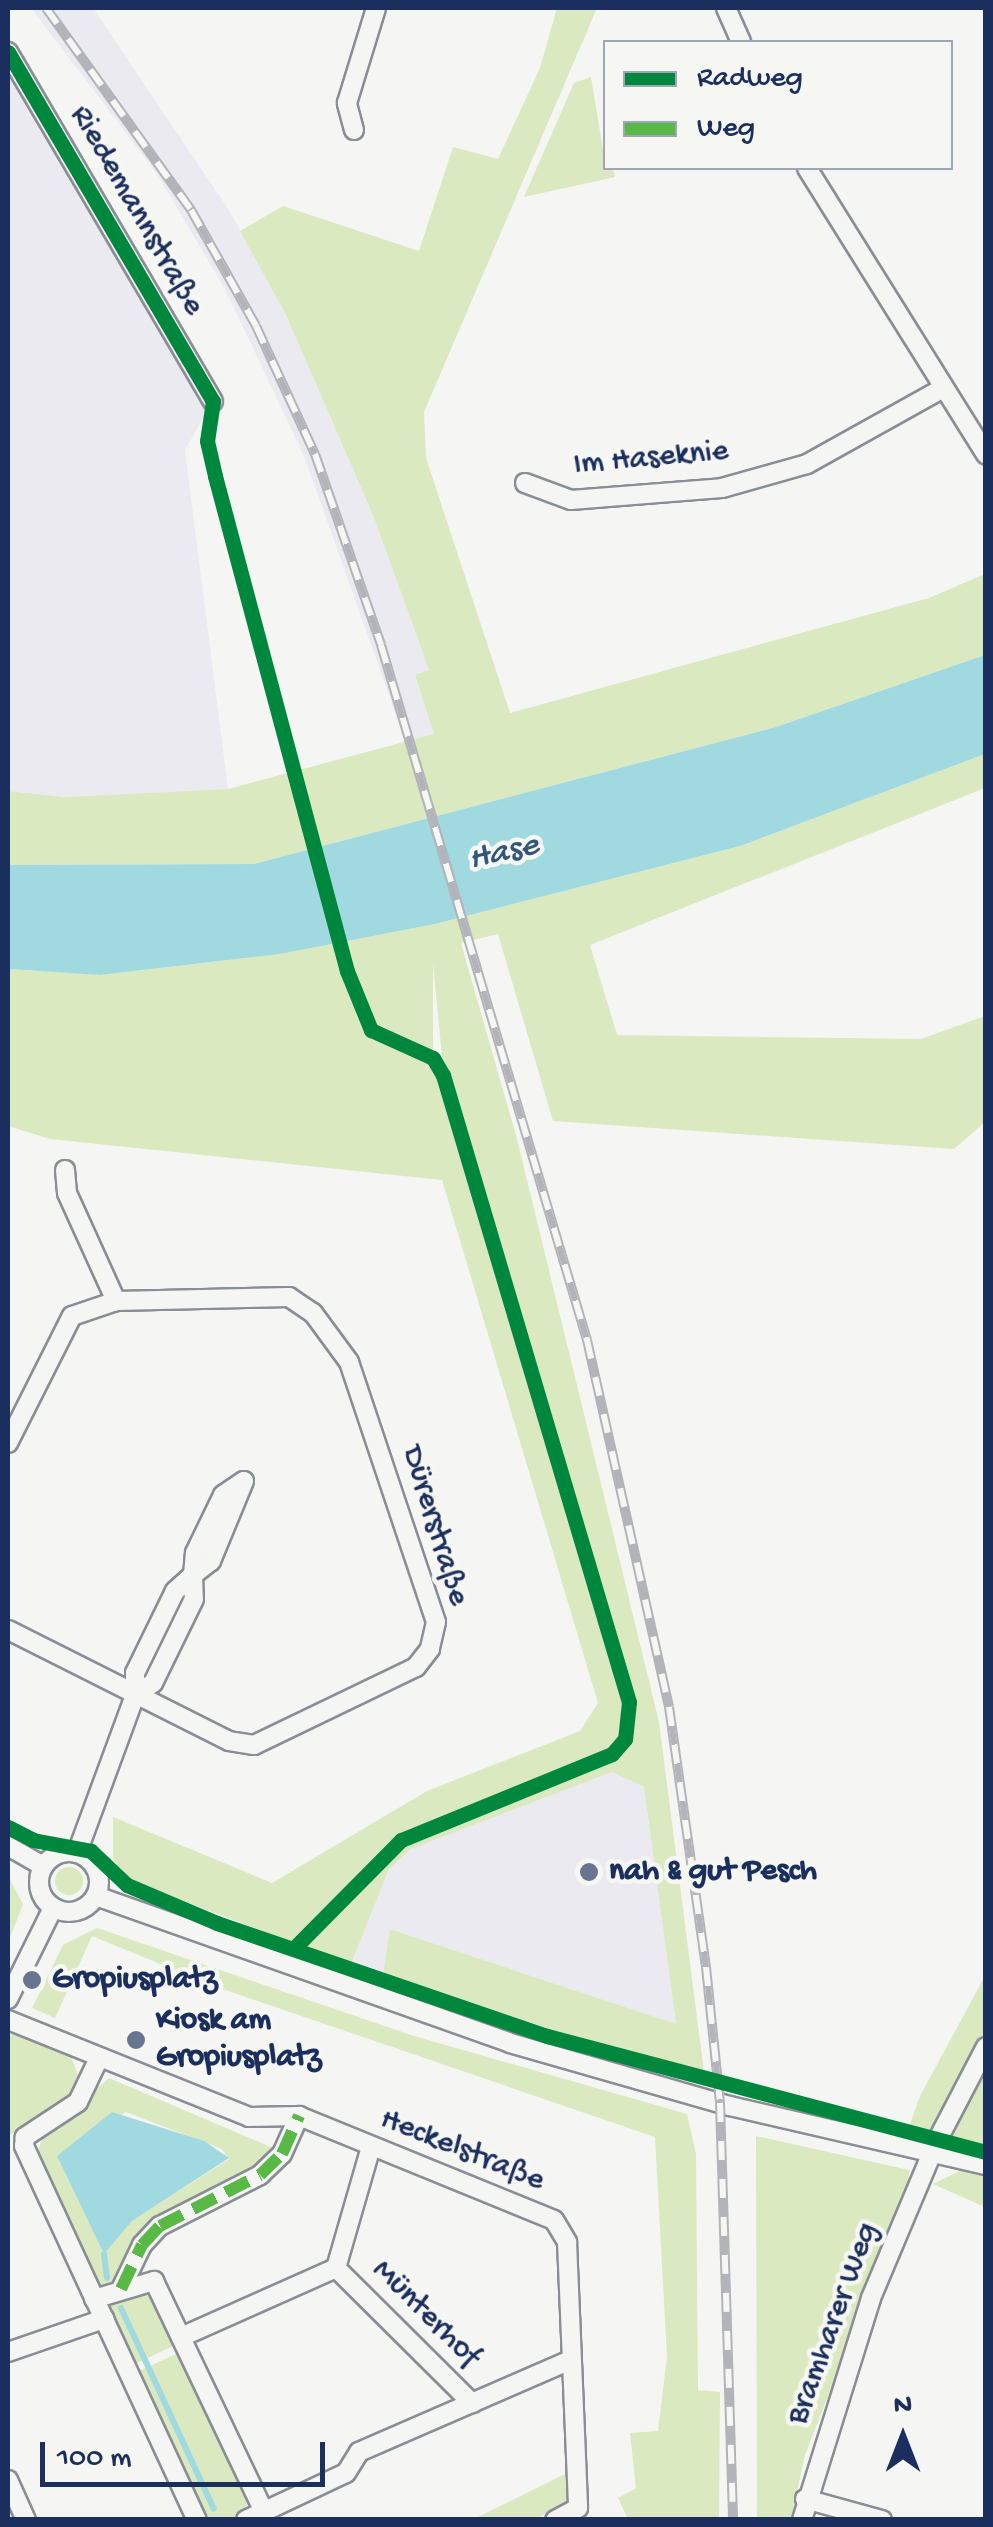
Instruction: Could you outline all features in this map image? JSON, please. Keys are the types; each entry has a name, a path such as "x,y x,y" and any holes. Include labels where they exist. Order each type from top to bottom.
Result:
{"street":[{"path":"354,130 347,104 376,8"},
{"path":"726,8 740,40"},
{"name":"Riedemannstraße","path":"8,52 213,401"},
{"path":"808,170 986,455"},
{"name":"Im Haseknie","path":"525,483 571,500 722,488 807,464 942,389"},
{"path":"8,1444 72,1316 116,1301 66,1193 65,1170"},
{"name":"Dürerstraße","path":"8,1630 228,1741 254,1745 416,1667 430,1649 436,1622 349,1362 313,1312 290,1297 116,1301"},
{"path":"77,1853 134,1696 135,1673 175,1592 211,1561 244,1481 224,1495 194,1553 193,1575"},
{"path":"8,1846 43,1866"},
{"path":"62,1853 77,1853 96,1869 96,1896 78,1911 53,1908 39,1888 43,1866 62,1853"},
{"path":"96,1896 510,2043 730,2106 986,2166"},
{"path":"8,2000 53,1908"},
{"path":"8,2020 249,2118 299,2116 282,2154 260,2174 160,2226 142,2245 120,2290 94,2298"},
{"name":"Bramharer Weg","path":"802,2520 805,2499 871,2298 932,2153 986,2047"},
{"path":"98,2058 78,2102 24,2137 24,2146 197,2520"},
{"name":"Heckelstraße","path":"299,2116 564,2230 578,2508 554,2520"},
{"name":"Münterhof","path":"181,2337 336,2268 371,2147"},
{"name":"Münterhof","path":"336,2268 472,2403"},
{"name":"Münterhof","path":"120,2290 154,2281 254,2515 346,2473 359,2452 571,2360"},
{"path":"8,2352 104,2319"},
{"path":"8,2480 26,2520"},
{"path":"805,2499 882,2520"}],"shaded area":[{"path":"31,8 93,8 229,210 285,313 373,515 429,670 415,676 435,734 406,743 304,456 225,289 157,174"},
{"path":"8,52 213,401 185,450 228,789 71,797 8,791"},
{"path":"612,1772 644,1787 676,2024 390,1929 383,1974 351,1964 389,1869 411,1849"}],"green space":[{"path":"557,8 597,8 424,412 426,458 510,713 929,598 985,574 985,655 776,727 254,864 8,865 8,791 67,797 228,789 434,734 415,675 429,670 373,515 285,313 240,231 283,206 419,251 453,147 498,159 540,68"},
{"path":"591,77 603,170 613,170 615,177 524,197 574,83"},
{"path":"985,754 985,788 590,945 617,1035 921,1039 985,1016 985,1122 954,1149 553,1121 498,934 461,943 517,1139 659,1722 704,2072 532,2026 383,1974 390,1929 676,2024 644,1787 612,1772 411,1849 389,1869 351,1964 305,1947 405,1845 605,1766 632,1734 591,1760 403,1833 290,1942 127,1879 113,1859 113,1817 272,1883 427,1791 580,1731 598,1703 442,1180 50,1139 8,1126 8,969 101,975 280,954 435,924 740,846","holes":["433,963 443,1067 426,1068 433,1058"]},
{"path":"69,1867 79,1871 83,1881 79,1891 69,1895 59,1891 55,1881 59,1871"},
{"path":"8,1876 23,1904 8,1943"},
{"path":"97,1928 414,2036 687,2114 696,2154 698,2390 720,2392 719,2519 628,2519 618,2498 636,2488 630,2433 658,2431 667,2356 655,2137 214,1986 92,1936 55,2018 32,2008 63,1945"},
{"path":"985,1976 985,2145 909,2127 920,2096"},
{"path":"14,2032 71,2056 79,2078 70,2098 8,2136 8,2037"},
{"path":"109,2078 278,2150 255,2172 179,2208 118,2280 100,2286 38,2150 43,2136","holes":["126,2112 222,2149 229,2159 132,2221 104,2253 57,2156"]},
{"path":"756,2136 909,2170 909,2189 805,2455 791,2519 757,2519"},
{"path":"962,2170 985,2176 985,2207 933,2184"},
{"path":"148,2291 175,2345 133,2365 104,2303"},
{"path":"178,2353 249,2502 236,2519 205,2519 137,2372"},
{"path":"567,2473 569,2502 535,2519 474,2519"}],"water":[{"name":"Hase","path":"985,655 985,754 740,846 435,924 280,954 100,975 8,969 8,865 254,864 776,727"},
{"path":"112,2112 204,2141 229,2158 132,2221 104,2254 57,2156"}],"pier":[{"path":"318,843 345,945 335,948 307,846"}],"waterway":[{"path":"104,2254 107,2278"},
{"path":"121,2308 214,2509"}],"railway":[{"path":"46,8 191,210 256,326 315,454 381,645 587,1340 669,1707 706,1967 720,2103 733,2520"}],"marked path":[{"path":"121,2289 142,2245 160,2226 260,2175 282,2154 299,2116"}],"cycle path":[{"path":"8,52 213,401 207,441 215,476 347,971 371,1030 433,1058 443,1075 629,1702 625,1739 612,1754 401,1840 294,1948"},
{"path":"8,1827 33,1840 91,1851 127,1885 217,1923 547,2036 986,2152"}],"place":[{"name":"nah & gut Pesch","path":"589,1872"},
{"name":"Gropiusplatz","path":"32,1980"},
{"name":"Kiosk am Gropiusplatz","path":"136,2040"}]}
